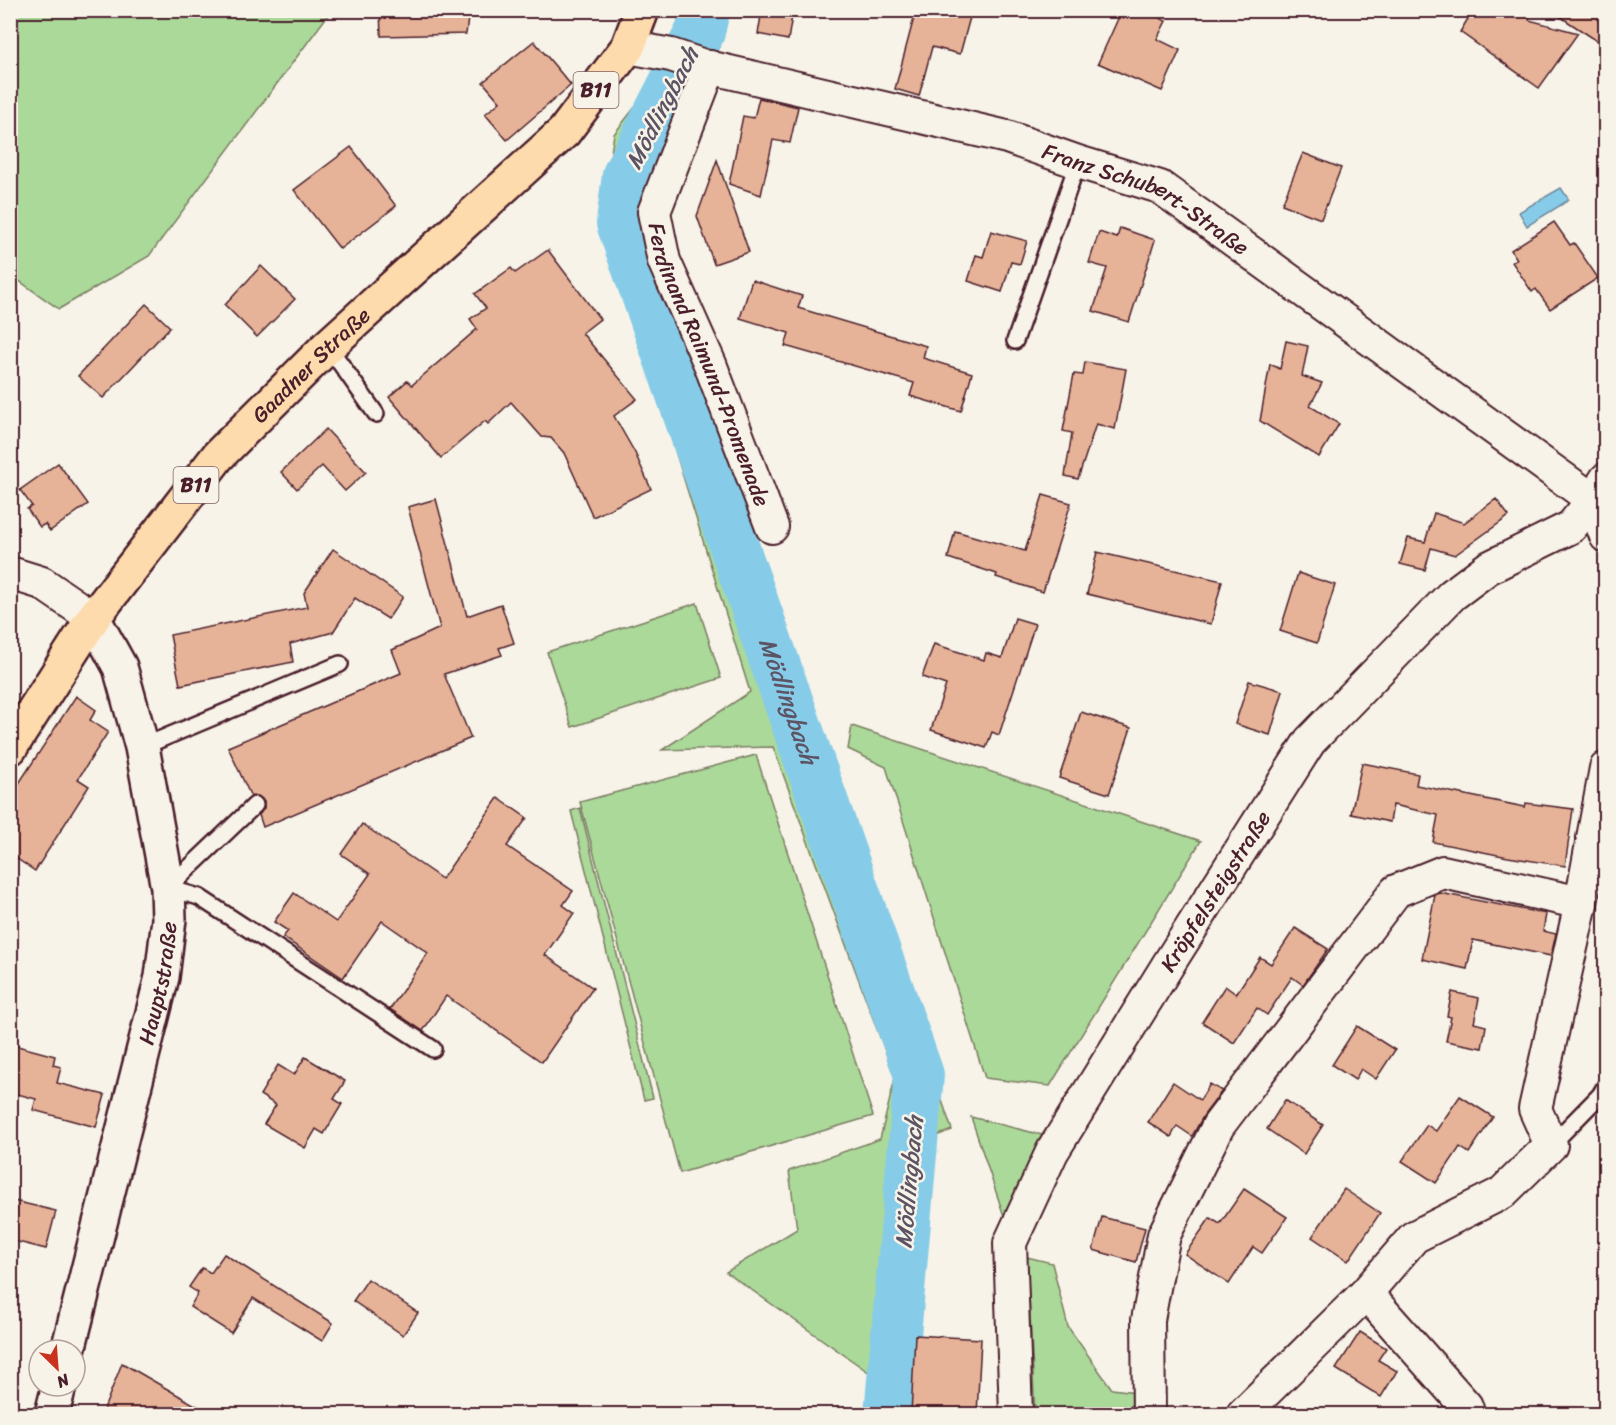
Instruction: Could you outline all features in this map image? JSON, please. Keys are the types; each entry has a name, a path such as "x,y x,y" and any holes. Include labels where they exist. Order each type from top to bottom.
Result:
{"main road":[{"name":"Gaadner Straße","path":"10,748 93,618 218,456 328,346 564,132 628,47 642,10"},
{"name":"Hauptstraße","path":"71,1338 162,977 169,919 168,888 142,747 120,667 93,618"},
{"path":"52,1414 56,1398"}],"street":[{"name":"Franz Schubert-Straße","path":"628,47 671,55 707,66 1006,137 1160,187 1599,489"},
{"name":"Ferdinand Raimund-Promenade","path":"707,66 654,212 664,261 710,364 772,527"},
{"path":"1599,489 1605,536"},
{"name":"Kröpfelsteigstraße","path":"1016,1414 1010,1243 1052,1152 1190,930 1310,741 1452,595 1488,568 1571,527 1599,489"},
{"path":"10,573 42,583 93,618"},
{"path":"1243,1414 1366,1293 1414,1237 1502,1193 1551,1145 1535,1109 1581,903 1605,768"},
{"path":"1149,1414 1148,1320 1164,1235 1218,1126 1396,891 1443,872 1581,903"},
{"path":"1366,1293 1466,1406 1469,1414"}],"lane":[{"path":"1015,341 1078,162"},
{"path":"328,346 376,414"},
{"path":"142,747 340,664"},
{"path":"168,888 255,805"},
{"path":"168,888 199,897 433,1049"},
{"path":"1551,1145 1600,1095 1605,1085"}],"green space":[{"path":"11,10 331,11 149,256 59,309 11,275"},
{"path":"659,76 688,81 656,145 636,232 661,269 952,1130 898,1150 874,1376 726,1272 797,1229 789,1171 880,1139 895,1078 773,747 662,750 750,692 633,315 599,226 614,134"},
{"path":"697,603 721,678 572,727 547,652"},
{"path":"852,726 1201,841 1050,1086 985,1078 886,767 848,749"},
{"path":"756,755 873,1116 680,1173 580,802"},
{"path":"580,808 653,1098 644,1100 571,811"},
{"path":"971,1117 1050,1137 1007,1225"},
{"path":"1027,1257 1052,1263 1068,1327 1112,1389 1136,1392 1137,1414 1035,1414"}],"water":[{"path":"1561,188 1569,200 1527,226 1519,212"}],"building":[{"path":"380,10 469,10 466,34 381,36"},
{"path":"762,10 793,10 788,40 758,34"},
{"path":"916,10 972,10 960,54 932,47 919,96 895,89"},
{"path":"1122,10 1144,10 1166,21 1157,39 1180,50 1162,91 1098,63"},
{"path":"1473,10 1530,10 1529,20 1578,33 1539,88 1460,32"},
{"path":"1550,10 1605,10 1605,46"},
{"path":"534,41 571,85 507,140 485,114 500,102 483,82"},
{"path":"759,98 798,107 790,143 773,140 761,195 729,184 743,116 754,118"},
{"path":"351,147 396,206 340,249 294,190"},
{"path":"1303,153 1341,168 1321,219 1282,204"},
{"path":"717,160 749,252 714,264 697,216"},
{"path":"1554,222 1570,245 1574,243 1598,278 1550,309 1536,289 1532,292 1512,262 1517,259 1511,250"},
{"path":"1120,228 1155,240 1129,322 1093,311 1107,268 1089,263 1099,232 1117,238"},
{"path":"991,231 1027,241 1020,264 1011,262 1002,292 968,281 976,255 983,257"},
{"path":"548,250 600,319 582,333 637,399 614,416 635,453 651,489 593,517 564,453 551,438 542,437 511,402 488,424 485,421 441,458 389,397 407,381 412,385 477,329 470,319 486,308 475,294 511,268 515,273"},
{"path":"261,266 295,299 257,337 225,305"},
{"path":"752,280 802,296 798,308 926,346 923,358 972,373 961,411 910,396 914,383 785,346 789,333 740,318"},
{"path":"146,304 170,327 103,398 78,376"},
{"path":"1286,341 1308,346 1302,376 1322,383 1310,406 1339,424 1319,457 1260,421 1270,364 1280,369"},
{"path":"1085,362 1126,369 1115,429 1096,424 1078,479 1065,476 1072,433 1063,431 1074,374 1083,375"},
{"path":"326,429 366,472 345,491 322,466 297,489 281,472"},
{"path":"58,463 88,504 50,531 45,524 40,527 27,509 32,506 20,490"},
{"path":"1043,495 1071,503 1043,592 948,558 955,531 1025,551"},
{"path":"436,499 467,616 501,604 514,643 499,648 502,655 444,674 471,738 263,827 259,815 264,808 264,802 258,796 251,797 228,747 401,673 392,650 440,628 408,507"},
{"path":"1496,499 1509,516 1455,555 1431,548 1425,570 1400,564 1408,538 1425,542 1434,513 1464,523"},
{"path":"333,549 403,597 388,619 355,598 333,632 290,644 293,662 180,685 170,635 307,607 304,593"},
{"path":"1097,552 1222,581 1211,624 1087,594"},
{"path":"1298,573 1335,585 1317,643 1280,631"},
{"path":"1015,618 1035,624 999,735 992,732 986,748 931,730 946,685 922,677 934,644 984,660 986,653 1002,658"},
{"path":"1249,681 1283,691 1270,735 1235,724"},
{"path":"76,696 96,710 90,720 108,732 78,779 89,786 35,871 10,854 10,797"},
{"path":"1081,712 1131,728 1109,794 1059,778"},
{"path":"1362,763 1418,774 1416,785 1525,807 1526,803 1573,809 1565,866 1433,842 1438,815 1393,805 1390,822 1351,814"},
{"path":"498,798 527,818 507,846 573,891 563,905 574,913 545,955 593,988 542,1062 446,996 423,1031 390,1009 428,953 382,921 343,978 283,937 288,931 274,922 294,893 336,922 370,874 341,854 362,824 442,879"},
{"path":"1440,893 1546,914 1543,931 1556,934 1551,956 1473,940 1467,969 1422,959 1435,895"},
{"path":"1295,928 1328,949 1303,985 1292,977 1267,1015 1257,1008 1234,1043 1202,1022 1225,986 1236,994 1260,957 1271,964"},
{"path":"1452,992 1479,998 1474,1023 1486,1026 1482,1048 1446,1041 1451,1017 1447,1016"},
{"path":"1357,1026 1395,1050 1376,1079 1361,1069 1355,1080 1332,1065"},
{"path":"10,1044 55,1056 53,1065 61,1067 57,1083 105,1095 96,1127 33,1110 36,1099 10,1092"},
{"path":"305,1057 345,1081 334,1099 342,1104 324,1134 316,1129 305,1148 264,1124 276,1105 260,1095 278,1065 294,1075"},
{"path":"1173,1082 1200,1100 1210,1084 1222,1091 1192,1136 1177,1126 1171,1137 1148,1122"},
{"path":"1460,1096 1493,1117 1469,1153 1460,1147 1436,1183 1402,1161 1427,1125 1436,1131"},
{"path":"1285,1100 1323,1125 1304,1154 1267,1129"},
{"path":"1244,1189 1287,1217 1262,1253 1253,1247 1229,1284 1185,1254 1210,1218 1220,1224"},
{"path":"1344,1189 1380,1213 1348,1261 1312,1237"},
{"path":"10,1200 56,1211 46,1249 10,1240"},
{"path":"1102,1217 1145,1228 1136,1262 1093,1250"},
{"path":"224,1254 333,1323 322,1341 253,1298 231,1333 190,1307 198,1293 189,1287 202,1268 211,1273"},
{"path":"368,1279 418,1313 403,1335 353,1301"},
{"path":"1360,1332 1386,1348 1378,1360 1397,1371 1381,1397 1336,1369"},
{"path":"915,1335 981,1339 977,1414 911,1414"},
{"path":"122,1363 211,1414 102,1414"}],"waterway":[{"name":"Mödlingbach","path":"705,10 700,32 627,175 621,223 919,1075 889,1414"}]}
